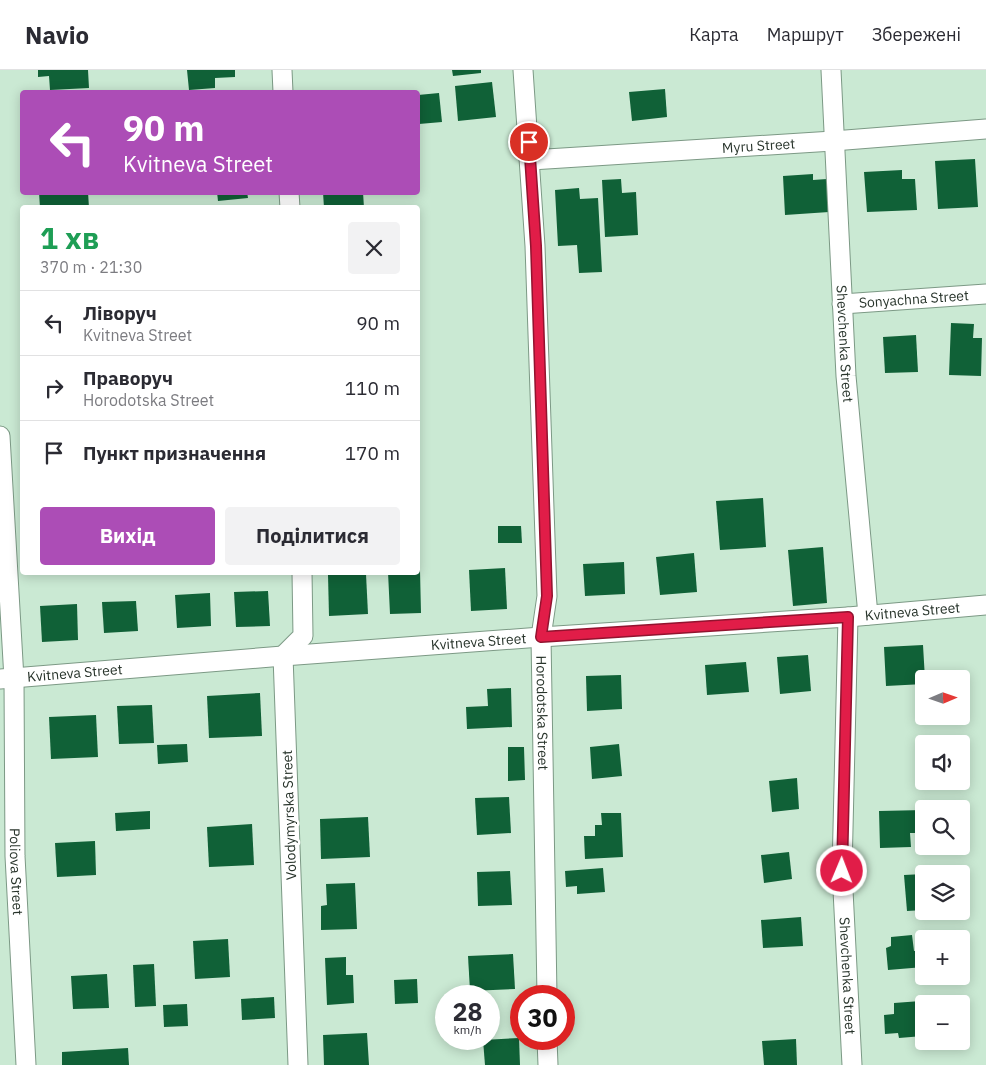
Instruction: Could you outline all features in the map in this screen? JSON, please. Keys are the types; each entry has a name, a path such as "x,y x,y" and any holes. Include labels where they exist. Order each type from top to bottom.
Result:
{"street":[{"path":"282,70 283,90"},
{"name":"Horodotska Street","path":"523,70 531,160 536,256 547,596 541,637 547,985"},
{"name":"Shevchenka Street","path":"831,70 846,376 868,615"},
{"name":"Myru Street","path":"531,160 834,141 986,129"},
{"name":"Sonyachna Street","path":"842,304 986,294"},
{"name":"Poliova Street","path":"0,436 7,679 26,1065"},
{"path":"283,656 304,636 302,575"},
{"name":"Kvitneva Street","path":"7,679 283,656 848,617 986,605"},
{"name":"Shevchenka Street","path":"848,617 842,871 852,1065"},
{"name":"Volodymyrska Street","path":"283,656 298,1065"},
{"path":"547,1050 548,1065"}],"building":[{"path":"38,70 88,70 89,88 50,90 49,76 38,77"},
{"path":"187,70 235,70 235,77 215,78 215,88 189,90"},
{"path":"452,70 481,70 481,73 453,76"},
{"path":"492,82 496,117 458,121 455,86"},
{"path":"665,89 667,117 632,121 629,92"},
{"path":"439,93 442,122 420,124 420,95"},
{"path":"975,159 978,207 938,209 935,161"},
{"path":"902,170 902,179 915,179 917,210 867,212 864,172"},
{"path":"813,174 813,180 827,179 829,212 785,215 783,176"},
{"path":"621,179 622,193 636,192 638,235 605,237 602,180"},
{"path":"579,188 580,199 598,198 602,272 579,273 577,245 558,246 555,190"},
{"path":"39,195 88,195 89,205 40,205"},
{"path":"217,195 248,195 248,198 218,201"},
{"path":"323,195 363,195 364,205 324,205"},
{"path":"951,323 974,324 973,338 982,338 981,376 949,375"},
{"path":"916,335 918,372 885,373 883,337"},
{"path":"763,498 766,547 720,550 716,501"},
{"path":"498,526 521,526 522,543 498,543"},
{"path":"823,547 827,603 793,606 788,550"},
{"path":"694,553 697,592 660,595 656,557"},
{"path":"624,562 625,594 585,596 583,564"},
{"path":"505,568 507,609 471,611 469,570"},
{"path":"420,570 421,613 390,614 388,575 420,575"},
{"path":"328,575 366,575 368,614 329,616"},
{"path":"268,591 270,626 236,627 234,592"},
{"path":"210,593 211,626 177,628 175,595"},
{"path":"136,601 138,631 104,633 102,602"},
{"path":"77,604 78,640 42,642 40,606"},
{"path":"923,645 924,670 915,670 915,684 886,686 884,647"},
{"path":"808,655 811,691 780,694 777,657"},
{"path":"746,662 749,692 707,695 705,665"},
{"path":"621,675 622,709 587,711 586,676"},
{"path":"511,688 512,727 467,729 466,707 488,706 487,689"},
{"path":"260,693 262,736 209,738 207,696"},
{"path":"152,705 154,743 119,744 117,706"},
{"path":"96,715 98,757 51,759 49,717"},
{"path":"187,744 188,762 158,764 157,745"},
{"path":"619,744 622,776 592,779 590,747"},
{"path":"508,747 524,747 525,780 508,781"},
{"path":"797,778 799,809 772,812 769,781"},
{"path":"509,797 511,833 477,835 475,798"},
{"path":"915,810 915,833 910,833 911,847 880,848 879,811"},
{"path":"150,811 150,829 116,831 115,813"},
{"path":"601,813 621,813 623,857 585,859 584,836 595,836 595,825 602,825"},
{"path":"368,817 370,857 321,859 320,819"},
{"path":"252,824 254,865 209,867 207,827"},
{"path":"95,841 96,875 57,877 55,843"},
{"path":"789,852 792,879 764,883 761,855"},
{"path":"603,868 605,892 577,894 577,886 566,887 565,871"},
{"path":"510,871 512,905 478,906 477,872"},
{"path":"915,874 915,911 907,911 904,875"},
{"path":"355,883 357,929 321,930 321,906 327,905 326,884"},
{"path":"801,917 803,946 763,948 761,920"},
{"path":"912,935 915,951 915,968 888,970 886,948 891,946 891,937"},
{"path":"228,939 230,977 195,979 193,941"},
{"path":"513,954 515,985 510,985 510,989 500,990 500,985 470,985 468,956"},
{"path":"346,957 346,975 353,975 354,1003 327,1005 325,958"},
{"path":"154,964 156,1006 135,1007 133,965"},
{"path":"107,974 109,1008 73,1009 71,976"},
{"path":"417,979 418,1003 395,1004 394,980"},
{"path":"274,997 275,1018 242,1020 241,999"},
{"path":"915,1001 915,1037 899,1038 898,1033 885,1034 884,1015 894,1014 894,1003"},
{"path":"187,1004 188,1026 164,1027 163,1005"},
{"path":"367,1033 369,1065 324,1065 323,1035"},
{"path":"510,1038 510,1050 519,1050 520,1065 485,1065 484,1050 500,1050 500,1039"},
{"path":"796,1039 797,1065 764,1065 762,1041"},
{"path":"128,1048 129,1065 62,1065 62,1052"}],"route":[{"path":"529,142 536,246 547,596 541,637 848,617 842,871"}]}
